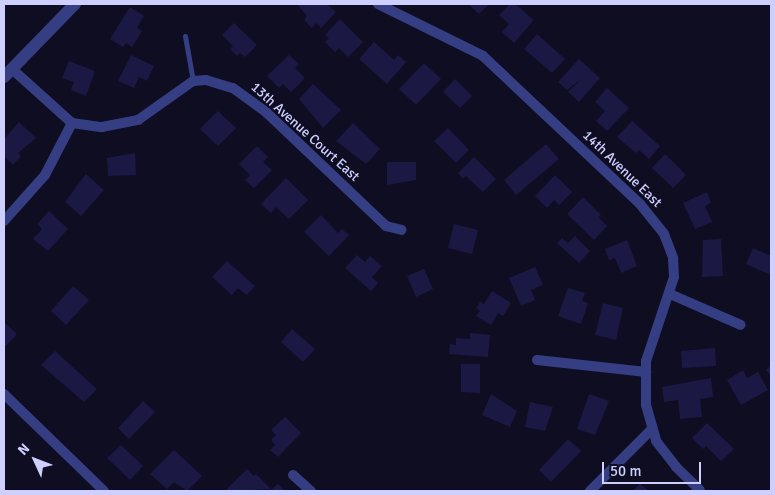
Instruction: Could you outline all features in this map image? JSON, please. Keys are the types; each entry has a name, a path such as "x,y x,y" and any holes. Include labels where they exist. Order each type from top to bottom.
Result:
{"street":[{"path":"75,4 8,73 72,123 102,127 138,120 193,81"},
{"name":"14th Avenue East","path":"378,4 483,56 655,220 669,246 674,277 670,294 650,349 646,372 646,405 652,429 664,453 700,490"},
{"name":"13th Avenue Court East","path":"193,81 220,83 245,94 386,226 402,230"},
{"path":"4,222 44,175 72,123"},
{"path":"670,294 741,325"},
{"path":"537,360 646,372"},
{"path":"4,394 104,491"},
{"path":"590,491 652,429"},
{"path":"293,475 311,491"}],"lane":[{"path":"185,36 193,81"}],"building":[{"path":"297,4 327,4 336,12 321,28 316,23 312,28 304,20 307,16"},
{"path":"468,4 489,4 479,14"},
{"path":"510,4 515,4 534,20 514,43 502,32 509,24 499,15"},
{"path":"130,7 144,16 137,28 142,31 132,47 126,43 123,47 110,39"},
{"path":"340,19 363,42 348,57 339,48 335,52 325,42 329,38 325,35"},
{"path":"234,23 257,45 245,57 240,53 237,56 230,49 233,46 222,35"},
{"path":"537,34 565,59 552,73 524,49"},
{"path":"374,42 394,60 398,55 406,62 387,84 359,59"},
{"path":"131,55 154,66 147,81 139,77 134,88 118,81"},
{"path":"289,55 299,64 295,68 305,78 291,92 283,84 279,88 267,76"},
{"path":"579,59 600,78 579,102 568,92 580,80 567,90 558,82"},
{"path":"69,61 95,71 86,96 71,90 74,82 62,78"},
{"path":"424,63 441,79 416,105 399,89"},
{"path":"455,79 472,96 460,108 443,92"},
{"path":"313,84 341,110 323,128 299,99"},
{"path":"607,88 629,108 607,131 596,121 605,111 595,102"},
{"path":"218,111 236,128 218,146 200,129"},
{"path":"632,121 660,146 649,159 639,150 636,153 617,137"},
{"path":"19,122 36,138 18,153 21,156 13,165 4,156 4,139"},
{"path":"353,123 380,149 366,164 336,141"},
{"path":"448,128 469,150 456,163 434,141"},
{"path":"546,144 559,159 516,195 504,180"},
{"path":"257,146 268,157 263,162 272,170 254,188 245,180 250,175 239,164"},
{"path":"135,153 136,175 108,176 107,158"},
{"path":"665,154 686,175 673,188 652,168"},
{"path":"474,157 496,179 483,192 466,176 463,179 458,173"},
{"path":"387,162 416,162 416,180 387,185"},
{"path":"86,174 104,190 81,216 65,202"},
{"path":"555,175 572,192 559,205 554,200 547,208 535,196"},
{"path":"286,178 308,200 289,219 276,207 271,213 261,204"},
{"path":"707,192 711,203 705,206 712,222 695,229 683,203"},
{"path":"583,197 601,215 598,217 607,226 594,240 567,214"},
{"path":"49,211 68,229 48,251 33,239 42,229 37,224"},
{"path":"321,215 338,233 342,229 349,235 329,256 304,232"},
{"path":"454,224 478,230 472,254 448,248"},
{"path":"575,236 590,251 579,263 557,243 562,238 568,243"},
{"path":"721,239 723,276 702,277 703,240"},
{"path":"627,240 637,266 621,273 615,258 609,260 605,249"},
{"path":"753,248 771,256 771,275 746,264"},
{"path":"357,255 365,262 370,256 382,266 372,277 378,283 371,291 345,268"},
{"path":"227,261 255,286 247,295 238,288 232,295 212,277"},
{"path":"535,267 543,285 531,290 535,300 521,306 509,278"},
{"path":"424,269 433,289 416,297 407,276"},
{"path":"73,286 89,300 66,325 51,311"},
{"path":"568,288 585,293 582,301 588,303 581,324 558,316"},
{"path":"492,291 511,303 503,316 498,313 491,325 476,316 480,311 476,308 480,302 484,304"},
{"path":"603,303 623,308 616,340 595,335"},
{"path":"4,322 17,334 6,346 4,344"},
{"path":"292,329 315,349 303,362 281,342"},
{"path":"470,333 490,335 488,357 449,354 450,344 456,345 456,338 470,339"},
{"path":"715,348 716,366 682,368 681,351"},
{"path":"55,351 97,389 84,402 41,365"},
{"path":"461,364 480,364 480,393 461,392"},
{"path":"771,364 771,376 766,370"},
{"path":"743,370 747,378 758,372 768,390 741,405 727,380"},
{"path":"711,378 713,397 700,399 702,417 680,419 678,400 664,402 662,387"},
{"path":"491,394 517,411 510,427 482,415"},
{"path":"589,394 609,401 595,435 577,429"},
{"path":"143,401 155,412 129,439 118,428"},
{"path":"530,402 553,407 545,431 525,427"},
{"path":"285,417 301,433 278,457 270,450 275,445 271,440 276,435 271,430"},
{"path":"707,423 734,449 721,461 706,446 703,449 692,438"},
{"path":"568,439 581,451 551,482 539,470"},
{"path":"121,445 143,466 130,480 107,458"},
{"path":"174,450 202,476 187,491 174,482 167,489 150,474"},
{"path":"247,469 254,476 256,474 271,489 229,491 227,489"},
{"path":"278,484 285,491 270,491"},
{"path":"640,484 649,491 633,491"}]}
